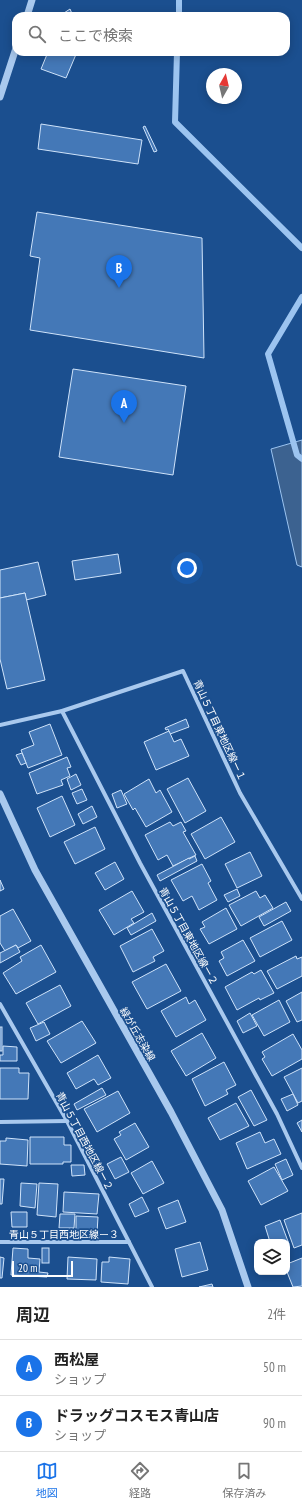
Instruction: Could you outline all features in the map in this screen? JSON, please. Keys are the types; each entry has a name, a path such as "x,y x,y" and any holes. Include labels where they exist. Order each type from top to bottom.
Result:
{"street":[{"path":"28,12 32,0"},
{"path":"0,97 13,56"},
{"name":"青山５丁目東地区線ー１","path":"0,725 62,711 183,672 240,793 302,899"},
{"name":"青山５丁目東地区線ー２","path":"62,711 140,863 277,1114 302,1168"},
{"name":"緑が丘志染線","path":"0,794 35,870 171,1112 222,1210 248,1287"},
{"name":"青山５丁目西地区線ー２","path":"0,1004 2,1010 67,1121 152,1287"},
{"path":"0,1122 67,1121"},
{"name":"青山５丁目西地区線ー３","path":"0,1242 129,1242"}],"water":[{"path":"302,440 302,567 297,565 271,449"}],"building":[{"path":"46,56 75,56 66,78 41,69"},
{"path":"41,124 142,140 138,164 38,149"},
{"path":"145,126 157,151 154,152 143,127"},
{"path":"37,212 202,238 204,358 30,330 40,258 30,256"},
{"path":"73,369 186,386 173,475 59,457"},
{"path":"118,554 121,573 75,580 72,561"},
{"path":"38,562 46,595 26,600 25,593 0,598 0,570"},
{"path":"25,593 45,680 7,689 0,659 0,598"},
{"path":"186,719 189,727 170,734 168,729 166,730 165,728"},
{"path":"50,724 62,755 28,768 21,750 34,745 29,732"},
{"path":"169,731 174,742 181,739 189,756 156,770 144,742"},
{"path":"22,753 26,763 21,765 16,755"},
{"path":"67,757 71,767 67,768 70,776 61,780 63,785 37,794 29,773"},
{"path":"76,774 81,785 71,790 67,779"},
{"path":"188,778 206,811 185,823 167,789"},
{"path":"149,779 156,793 160,790 172,812 146,827 135,808 133,810 124,794"},
{"path":"82,789 87,800 77,804 72,793"},
{"path":"121,790 127,804 117,808 112,794"},
{"path":"62,796 75,825 50,837 37,808"},
{"path":"92,806 97,817 83,824 78,814"},
{"path":"221,817 235,842 205,859 191,834"},
{"path":"170,822 173,826 181,822 186,831 183,832 196,855 173,866 167,855 158,860 145,835"},
{"path":"95,827 105,849 75,864 64,842"},
{"path":"250,852 262,876 237,888 225,864"},
{"path":"195,856 197,861 160,881 157,875"},
{"path":"115,862 124,879 105,890 95,873"},
{"path":"202,864 211,881 208,883 217,900 199,910 192,896 183,901 171,880"},
{"path":"0,880 4,889 0,891"},
{"path":"237,889 240,896 228,902 224,895"},
{"path":"132,891 144,912 131,919 134,923 114,935 99,910"},
{"path":"256,891 260,898 265,895 273,908 241,926 229,905"},
{"path":"286,902 291,911 264,926 259,917"},
{"path":"226,908 237,929 209,944 200,929 205,927 202,922"},
{"path":"13,909 31,941 18,948 16,945 5,951 0,943 0,916"},
{"path":"152,913 156,921 131,935 127,928"},
{"path":"282,921 292,940 260,957 250,938"},
{"path":"152,929 164,951 153,957 155,961 133,972 120,946"},
{"path":"243,940 255,961 227,976 219,961 224,958 221,952"},
{"path":"16,945 20,952 0,963 0,953"},
{"path":"41,945 56,972 16,994 3,973 22,961 20,957"},
{"path":"296,956 297,959 302,957 302,976 277,989 267,971"},
{"path":"166,964 181,991 147,1009 132,982"},
{"path":"261,970 274,993 260,1000 259,998 237,1010 225,987 252,972 254,974"},
{"path":"60,985 71,1006 38,1024 26,1003"},
{"path":"302,992 302,1020 297,1022 286,1001"},
{"path":"186,997 189,1004 195,1000 206,1020 176,1037 161,1011"},
{"path":"279,1000 290,1022 264,1036 252,1015"},
{"path":"250,1013 257,1026 243,1033 237,1021"},
{"path":"82,1021 96,1043 61,1063 47,1041"},
{"path":"44,1022 50,1034 36,1041 30,1028"},
{"path":"0,1027 2,1027 2,1051 0,1051"},
{"path":"202,1033 216,1058 186,1076 171,1051"},
{"path":"293,1034 302,1050 302,1059 272,1076 262,1059 265,1057 262,1052"},
{"path":"3,1046 17,1047 17,1061 0,1061 0,1055 3,1055"},
{"path":"98,1055 111,1078 98,1085 94,1079 76,1089 67,1073"},
{"path":"224,1062 236,1085 226,1090 228,1094 205,1106 192,1079"},
{"path":"0,1068 19,1068 19,1073 29,1073 28,1099 0,1099"},
{"path":"302,1068 302,1101 298,1103 284,1077"},
{"path":"102,1088 106,1095 77,1110 74,1104"},
{"path":"251,1090 267,1120 254,1126 238,1097"},
{"path":"118,1091 130,1113 97,1132 84,1109"},
{"path":"293,1094 298,1105 287,1111 281,1099"},
{"path":"236,1103 249,1126 220,1140 208,1118"},
{"path":"302,1120 302,1132 297,1123"},
{"path":"135,1123 149,1147 126,1160 114,1139 121,1135 119,1132"},
{"path":"260,1132 265,1143 274,1139 281,1154 247,1169 236,1143"},
{"path":"30,1137 64,1137 64,1145 71,1145 71,1162 63,1162 63,1164 30,1164"},
{"path":"6,1138 28,1140 27,1166 0,1164 0,1141 6,1141"},
{"path":"121,1157 129,1172 115,1179 107,1164"},
{"path":"286,1159 293,1175 282,1180 275,1164"},
{"path":"152,1161 164,1183 143,1194 131,1173"},
{"path":"71,1165 84,1165 85,1175 72,1176"},
{"path":"274,1167 288,1191 261,1205 248,1181"},
{"path":"0,1179 4,1179 2,1204 0,1204"},
{"path":"21,1183 37,1184 35,1208 20,1206"},
{"path":"39,1183 58,1184 56,1217 37,1215"},
{"path":"64,1192 99,1194 97,1214 63,1212"},
{"path":"142,1197 149,1211 135,1217 129,1204"},
{"path":"178,1200 186,1222 166,1229 158,1208"},
{"path":"11,1212 27,1212 27,1227 12,1227"},
{"path":"302,1213 302,1245 294,1248 284,1220"},
{"path":"60,1214 75,1214 74,1228 59,1228"},
{"path":"76,1216 98,1217 97,1233 76,1232"},
{"path":"280,1220 287,1239 269,1239 265,1226"},
{"path":"200,1242 208,1270 182,1277 175,1249"},
{"path":"13,1248 28,1249 28,1258 40,1259 39,1272 48,1273 47,1277 11,1275"},
{"path":"42,1248 49,1248 49,1263 42,1263"},
{"path":"0,1257 4,1258 2,1278 0,1278"},
{"path":"68,1257 97,1259 96,1280 67,1279"},
{"path":"109,1257 130,1259 128,1284 101,1282 102,1262 109,1262"},
{"path":"302,1258 302,1286 293,1287 288,1275 290,1275 290,1263"},
{"path":"212,1284 213,1287 199,1287"}],"waterway":[{"path":"179,0 179,12"},
{"path":"177,56 175,122 302,248"},
{"path":"302,297 268,354 297,455 302,459"}],"place":[{"name":"ドラッグコスモス青山店","path":"119,288"},
{"name":"西松屋","path":"124,423"}]}
